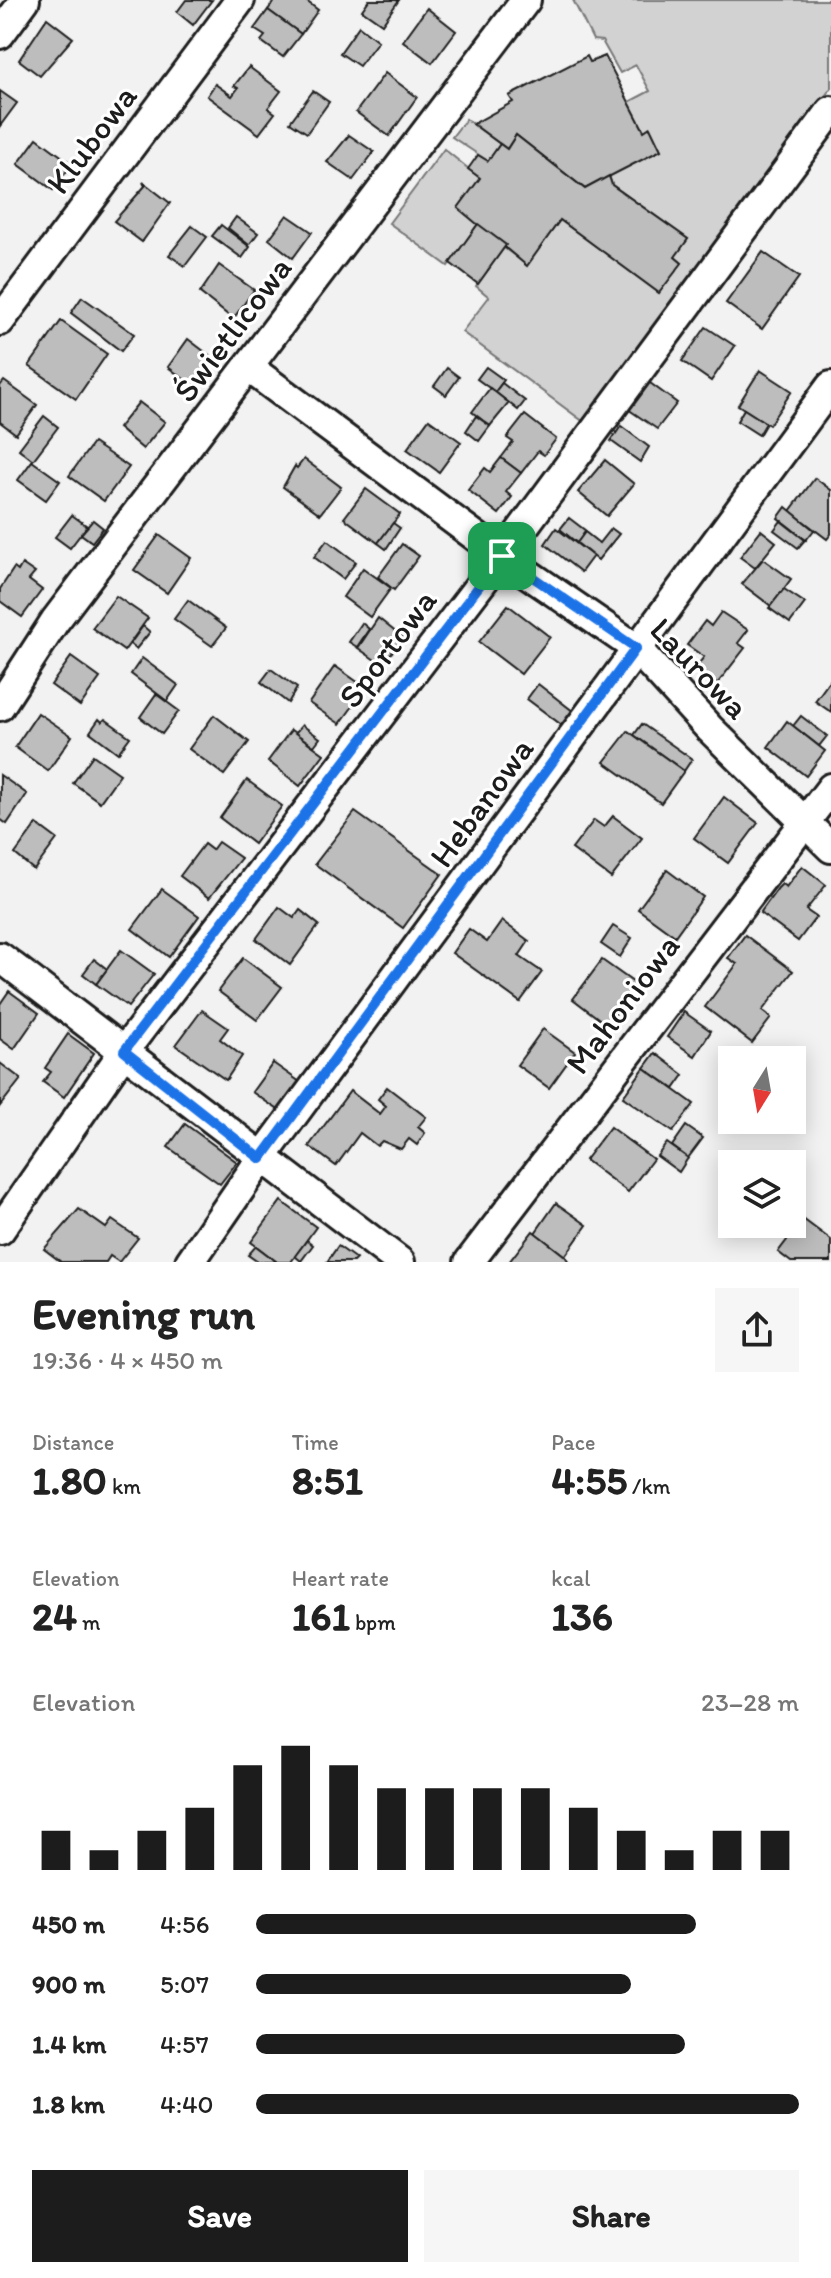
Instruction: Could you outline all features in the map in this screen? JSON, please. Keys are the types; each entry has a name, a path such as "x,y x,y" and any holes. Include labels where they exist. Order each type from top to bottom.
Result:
{"street":[{"path":"0,34 25,0"},
{"name":"Klubowa","path":"0,321 240,0"},
{"name":"Świetlicowa","path":"0,706 55,621 526,0"},
{"name":"Sportowa","path":"0,1230 124,1051 502,556 831,111"},
{"name":"Laurowa","path":"248,367 502,556 636,648 804,825 831,848"},
{"name":"Hebanowa","path":"190,1262 261,1159 831,386"},
{"name":"Mahoniowa","path":"469,1262 831,788"},
{"path":"0,957 400,1262"}],"shaded area":[{"path":"573,0 831,0 831,88 584,422 462,332 489,297 476,286 504,248 527,265 560,220 659,292 682,263 675,257 688,239 612,185 609,176 661,150 650,128 644,131 629,102 650,91 636,65 620,73 602,41 593,40"},
{"path":"466,119 500,144 488,161 452,137"},
{"path":"444,149 480,178 458,208 478,224 448,266 389,223"}],"building":[{"path":"186,0 212,0 193,25 177,12"},
{"path":"275,0 305,0 318,10 301,34 268,10"},
{"path":"369,0 399,0 382,24 362,10"},
{"path":"427,8 456,31 432,63 403,41"},
{"path":"268,10 301,34 283,57 261,41 265,36 254,29"},
{"path":"47,18 73,38 40,76 19,60"},
{"path":"359,26 378,41 359,66 340,53"},
{"path":"587,56 590,62 605,56 644,131 650,127 661,150 585,189 516,135 507,149 473,124 513,102 509,96"},
{"path":"249,67 281,91 268,108 275,113 259,134 207,96 215,84 232,96 238,88 234,86"},
{"path":"385,73 417,97 389,136 356,112"},
{"path":"0,91 17,103 0,126"},
{"path":"313,91 329,102 307,133 290,122"},
{"path":"349,135 374,152 353,180 327,162"},
{"path":"516,135 585,189 609,176 612,185 688,239 675,257 682,263 659,293 560,220 527,266 458,208 480,178 468,169 478,155 488,161 500,144 507,149"},
{"path":"37,138 72,164 53,190 18,164"},
{"path":"143,182 170,203 142,242 114,221 145,186"},
{"path":"287,215 312,232 293,258 269,239"},
{"path":"236,217 258,233 249,245 228,228"},
{"path":"478,224 506,245 478,284 450,263"},
{"path":"221,225 250,247 242,258 212,236"},
{"path":"192,226 207,237 185,266 169,255"},
{"path":"763,252 799,277 762,329 726,303"},
{"path":"219,265 254,290 233,319 200,293"},
{"path":"82,297 134,334 121,351 71,313"},
{"path":"61,321 107,354 76,399 29,366"},
{"path":"706,327 735,346 711,381 682,361"},
{"path":"188,339 213,358 193,386 168,367"},
{"path":"486,367 504,380 495,392 477,379"},
{"path":"447,368 459,377 446,395 434,386"},
{"path":"760,370 792,391 769,425 738,405"},
{"path":"646,380 677,403 657,429 625,407"},
{"path":"4,381 37,405 16,434 0,422 0,386"},
{"path":"502,383 525,401 518,410 495,392"},
{"path":"490,388 509,403 490,426 472,412"},
{"path":"139,402 165,422 143,449 118,428"},
{"path":"744,409 766,423 759,435 737,421"},
{"path":"525,415 556,439 544,455 538,451 521,473 501,458 513,442 507,438"},
{"path":"44,416 58,427 33,460 19,449"},
{"path":"476,416 490,426 479,441 466,431"},
{"path":"429,419 461,442 439,472 407,449"},
{"path":"621,426 649,447 640,462 611,441"},
{"path":"93,443 129,467 104,501 69,476"},
{"path":"501,458 521,473 506,492 512,497 499,514 468,490 485,468 490,472"},
{"path":"304,459 341,487 320,514 283,487 295,466 297,468"},
{"path":"605,460 634,484 607,516 578,492"},
{"path":"32,461 60,481 46,500 18,480"},
{"path":"815,478 831,490 831,534 827,539 790,511"},
{"path":"366,489 400,514 378,543 344,518"},
{"path":"786,507 814,530 806,540 778,518"},
{"path":"72,515 87,526 70,548 55,537"},
{"path":"569,518 586,531 577,543 560,529"},
{"path":"93,520 103,528 92,542 81,534"},
{"path":"781,521 805,540 798,548 774,530"},
{"path":"393,523 400,528 386,549 378,543"},
{"path":"556,528 593,556 581,572 545,544"},
{"path":"611,528 619,534 598,560 577,543 585,532 599,543"},
{"path":"761,530 776,542 755,568 740,557"},
{"path":"159,535 191,558 167,593 134,570"},
{"path":"327,540 356,562 343,579 314,557"},
{"path":"402,544 419,556 394,590 378,577"},
{"path":"763,559 791,579 771,606 742,584"},
{"path":"22,564 35,573 29,580 42,590 22,617 0,601 0,589 14,568 18,571"},
{"path":"363,568 391,588 370,617 343,597"},
{"path":"784,589 805,603 790,623 769,608"},
{"path":"116,596 148,618 124,651 92,628"},
{"path":"188,600 226,628 212,646 174,619"},
{"path":"508,605 550,637 521,674 479,642"},
{"path":"721,612 748,630 738,643 745,648 717,684 695,668 704,657 687,645 705,621 711,626"},
{"path":"378,618 403,638 382,665 358,648"},
{"path":"362,623 369,629 357,647 349,642"},
{"path":"143,626 150,632 136,649 130,644"},
{"path":"71,657 100,678 80,706 51,685"},
{"path":"142,658 178,685 167,701 131,674"},
{"path":"335,666 366,688 340,724 309,703"},
{"path":"271,669 297,688 288,703 261,682"},
{"path":"831,679 831,712 815,701"},
{"path":"538,684 574,712 563,726 527,699"},
{"path":"156,694 179,711 162,734 140,717"},
{"path":"38,713 72,736 48,771 15,747"},
{"path":"214,715 249,742 224,775 189,749"},
{"path":"801,716 827,736 819,746 793,726"},
{"path":"99,719 102,722 105,719 130,737 118,753 90,732"},
{"path":"787,721 825,751 806,776 768,747"},
{"path":"642,724 692,759 684,771 634,735"},
{"path":"302,725 320,738 314,746 295,733"},
{"path":"291,730 324,754 300,786 268,761"},
{"path":"628,731 684,771 661,803 604,762"},
{"path":"93,755 120,774 100,802 73,783"},
{"path":"0,775 27,794 7,824 0,819"},
{"path":"247,780 282,806 254,844 220,818"},
{"path":"724,797 758,823 728,863 694,838"},
{"path":"355,812 442,874 403,928 315,864"},
{"path":"613,816 642,838 611,878 572,849 594,820 604,827"},
{"path":"37,824 57,839 34,870 15,854"},
{"path":"218,842 241,858 209,898 180,876 204,844 212,850"},
{"path":"802,866 826,885 806,910 816,917 798,941 760,913 778,888 782,884 786,887"},
{"path":"667,870 703,897 675,936 638,909"},
{"path":"162,889 199,916 169,957 132,929"},
{"path":"279,907 294,918 300,910 319,925 290,965 256,939"},
{"path":"502,921 529,941 519,956 542,972 520,1002 452,953 469,929 487,942"},
{"path":"613,926 632,938 620,957 601,944"},
{"path":"745,935 793,971 762,1011 771,1018 752,1043 705,1007 737,964 728,958"},
{"path":"121,950 154,974 128,1007 96,984"},
{"path":"243,958 282,987 257,1020 218,991"},
{"path":"94,959 107,969 96,984 83,974"},
{"path":"602,960 637,985 607,1025 573,999"},
{"path":"9,991 39,1013 14,1049 0,1039 0,1004"},
{"path":"202,1010 228,1028 220,1039 242,1056 226,1080 176,1045"},
{"path":"684,1012 711,1031 695,1056 667,1037"},
{"path":"543,1029 575,1052 549,1088 517,1065"},
{"path":"68,1034 94,1053 64,1097 43,1082 51,1072 45,1068"},
{"path":"655,1053 684,1075 674,1089 644,1068"},
{"path":"0,1063 21,1079 0,1106"},
{"path":"273,1063 300,1082 280,1111 252,1092"},
{"path":"644,1068 694,1104 673,1132 623,1097"},
{"path":"387,1087 426,1117 418,1127 425,1133 417,1145 409,1139 401,1149 382,1141 377,1146 360,1133 336,1166 309,1146 350,1091 380,1114 386,1106 378,1099"},
{"path":"185,1124 237,1162 220,1184 168,1147"},
{"path":"686,1126 703,1138 688,1158 672,1146"},
{"path":"610,1127 653,1159 628,1192 585,1160"},
{"path":"667,1143 688,1158 679,1172 657,1156"},
{"path":"281,1201 316,1227 291,1262 277,1262 251,1242"},
{"path":"556,1203 587,1225 565,1256 535,1233"},
{"path":"79,1209 106,1228 112,1220 138,1238 119,1262 110,1256 106,1262 61,1262 44,1249"},
{"path":"806,1221 831,1240 831,1262 791,1262 778,1252 789,1238 806,1238"},
{"path":"533,1231 565,1256 569,1262 509,1262"},
{"path":"307,1240 313,1245 301,1261 295,1256"},
{"path":"256,1246 277,1262 258,1262 248,1255"},
{"path":"338,1246 356,1259 353,1262 327,1262"}],"route":[{"path":"502,556 636,648 557,761 261,1159 124,1051 502,556"}]}
